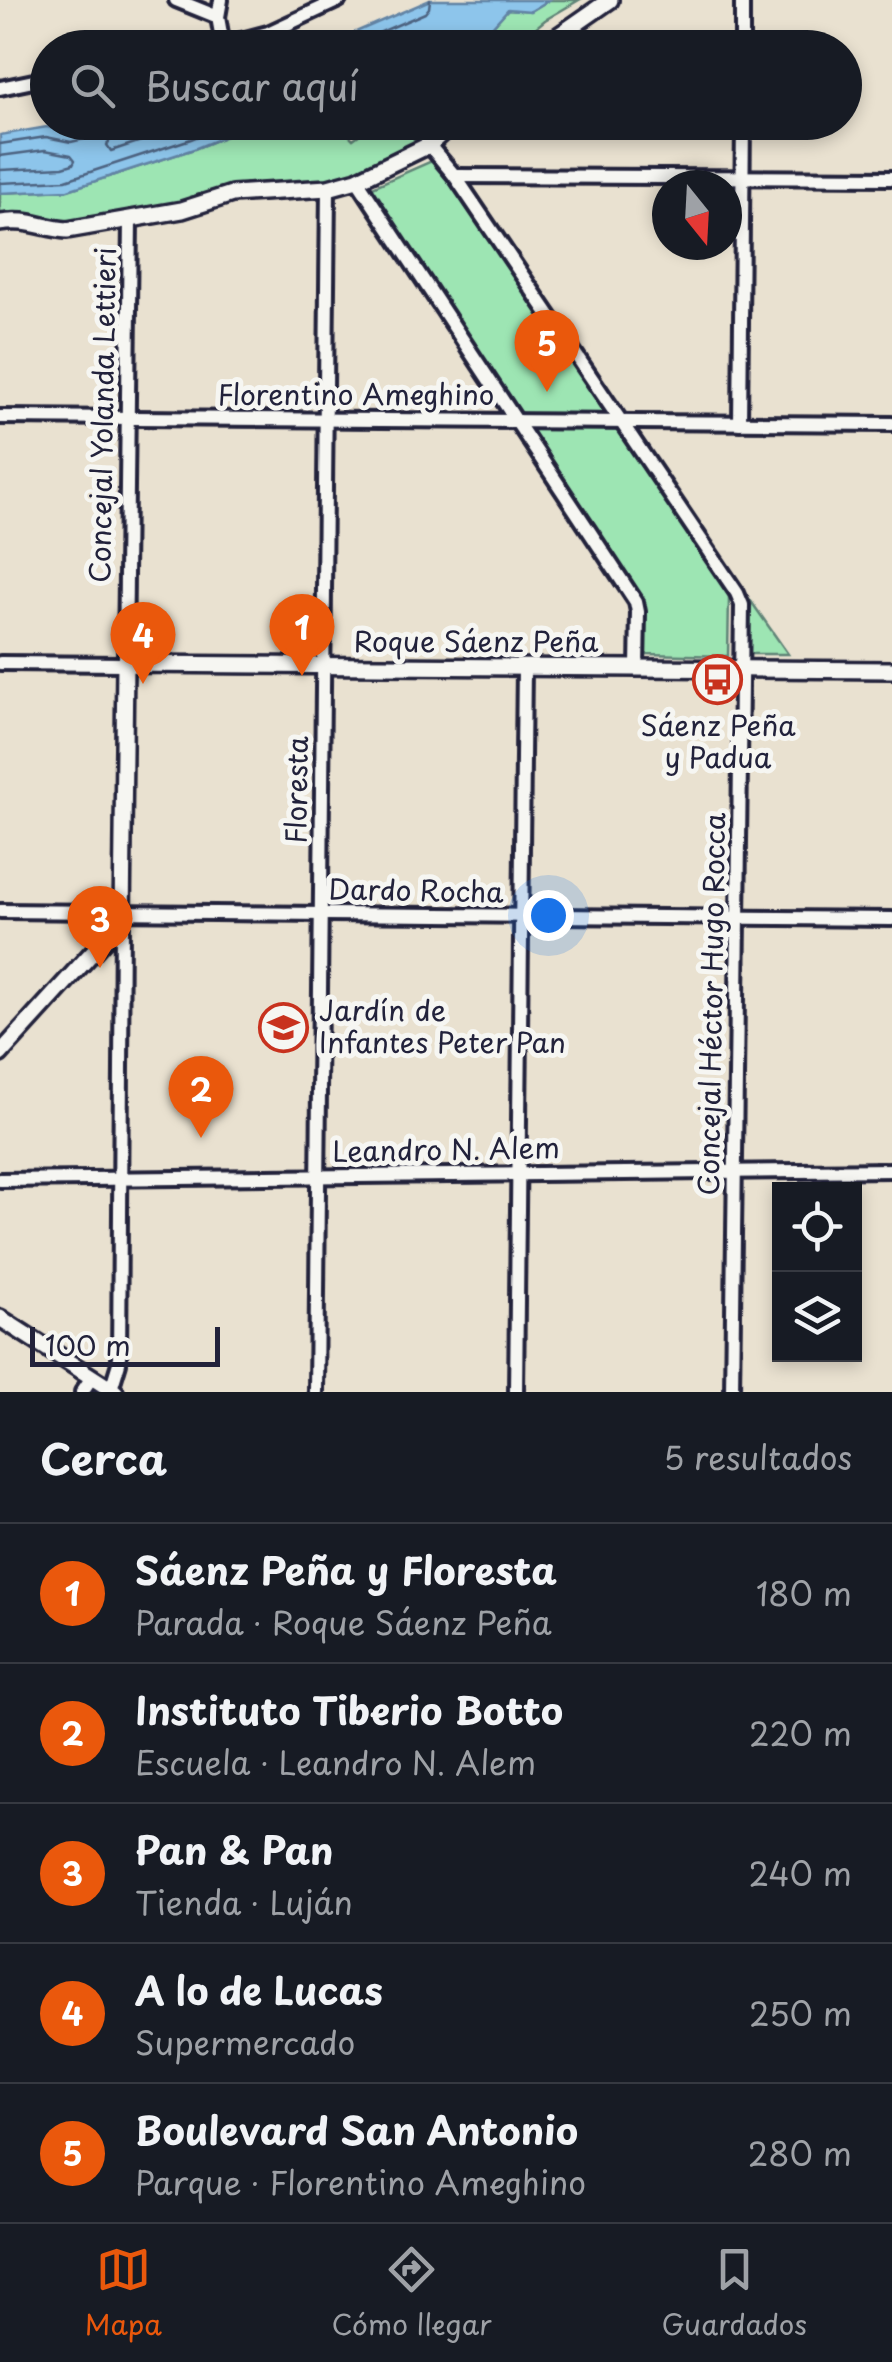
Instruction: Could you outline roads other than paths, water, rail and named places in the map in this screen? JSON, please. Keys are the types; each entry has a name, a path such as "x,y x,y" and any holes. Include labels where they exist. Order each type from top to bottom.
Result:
{"street":[{"path":"176,0 218,17"},
{"path":"218,30 221,0"},
{"path":"276,30 339,0"},
{"path":"566,30 610,0"},
{"path":"742,0 742,30"},
{"path":"0,88 30,82"},
{"path":"0,223 29,221 67,230 182,210 232,194 328,188 357,180 434,140"},
{"path":"740,423 743,140"},
{"path":"429,145 455,176 624,423"},
{"path":"455,176 892,178"},
{"path":"357,180 636,602 637,668"},
{"name":"Floresta","path":"316,1392 328,188"},
{"name":"Concejal Yolanda Lettieri","path":"113,1391 118,1364 130,220"},
{"name":"Florentino Ameghino","path":"0,418 892,424"},
{"name":"Concejal Héctor Hugo Rocca","path":"624,423 742,604 732,1392"},
{"name":"Roque Sáenz Peña","path":"0,663 892,670"},
{"path":"516,1392 524,668"},
{"name":"Dardo Rocha","path":"0,911 122,917 892,919"},
{"path":"0,1054 122,917"},
{"name":"Leandro N. Alem","path":"0,1180 892,1170"},
{"path":"0,1318 113,1391"},
{"path":"82,1392 92,1376"}],"water":[{"path":"430,0 549,0 531,11 508,9 489,30 360,30"},
{"path":"30,130 30,140 216,140 68,190 0,193 0,135"}],"place":[{"name":"Boulevard San Antonio","path":"547,392"},
{"name":"Sáenz Peña y Floresta","path":"302,676"},
{"name":"Sáenz Peña y Padua","path":"718,679"},
{"name":"A lo de Lucas","path":"143,684"},
{"name":"Pan & Pan","path":"100,968"},
{"name":"Jardín de Infantes Peter Pan","path":"284,1027"},
{"name":"Instituto Tiberio Botto","path":"201,1138"}]}
